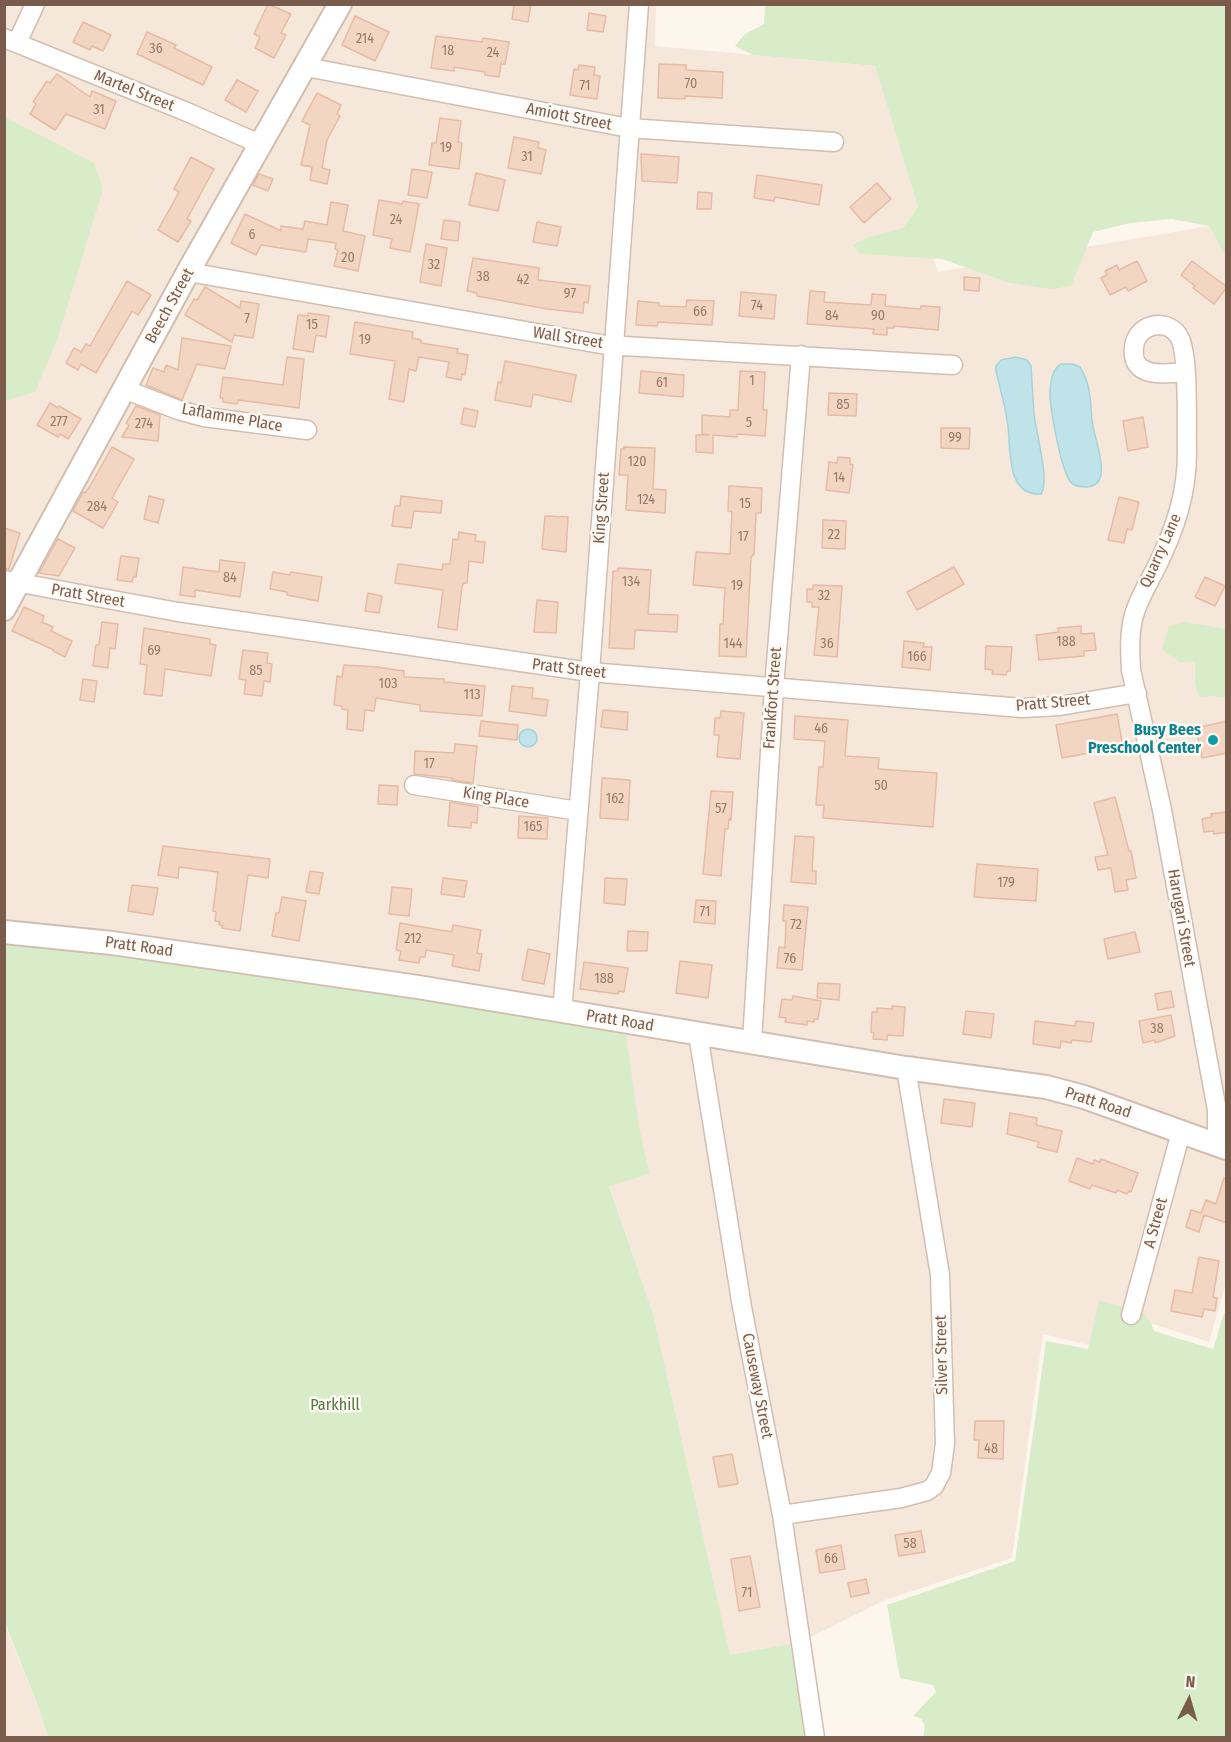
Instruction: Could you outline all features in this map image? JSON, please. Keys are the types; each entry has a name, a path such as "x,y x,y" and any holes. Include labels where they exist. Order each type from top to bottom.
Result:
{"street":[{"path":"11,40 35,4"},
{"name":"Beech Street","path":"4,609 11,582 124,389 340,4"},
{"name":"King Street","path":"562,1012 590,672 639,4"},
{"name":"Martel Street","path":"11,40 187,112 262,146"},
{"name":"Amiott Street","path":"306,67 629,128 834,142"},
{"name":"Wall Street","path":"189,272 613,345 953,365"},
{"name":"Frankfort Street","path":"752,1041 774,687 801,355"},
{"name":"Quarry Lane","path":"1137,693 1130,655 1134,615 1175,528 1185,487 1187,466 1185,372"},
{"name":"Laflamme Place","path":"124,389 178,410 204,417 307,430"},
{"name":"Pratt Street","path":"11,582 178,612 590,672 1022,708 1060,706 1137,693"},
{"name":"Harugari Street","path":"1137,693 1162,810 1222,1146"},
{"name":"King Place","path":"414,785 578,811"},
{"name":"Pratt Road","path":"4,932 136,946 418,987 906,1068 1063,1091 1222,1146"},
{"name":"Causeway Street","path":"698,1034 742,1308 782,1515 815,1737"},
{"name":"Silver Street","path":"782,1515 901,1498 927,1491 934,1486 941,1473 945,1444 940,1275 906,1068"},
{"name":"A Street","path":"1131,1315 1181,1132"}],"shaded area":[{"path":"5,5 656,5 655,46 875,66 938,272 1209,226 1226,257 1226,1283 1209,1342 1117,1312 1100,1348 1043,1334 1012,1558 885,1600 801,1642 730,1656 653,1313 609,1185 650,1174 639,1126 5,932"},
{"path":"4,1623 38,1706 48,1737 5,1737"}],"green space":[{"path":"765,5 1226,5 1226,257 1209,226 1172,219 1130,223 1093,232 1071,286 1052,289 1010,283 942,259 861,254 852,245 870,237 903,228 918,207 875,66 753,55 735,46 745,34 764,24"},
{"path":"5,117 94,163 103,189 57,340 35,392 5,401"},
{"path":"1185,622 1226,629 1226,698 1199,697 1195,684 1195,662 1179,662 1162,650 1169,626"},
{"name":"Parkhill","path":"5,932 624,1021 639,1126 650,1174 609,1186 653,1313 730,1655 801,1642 815,1737 48,1737 5,1623"},
{"path":"1099,1301 1141,1311 1151,1323 1154,1331 1213,1349 1224,1313 1226,1313 1226,1737 923,1737 925,1730 923,1721 913,1716 936,1692 933,1685 900,1678 887,1605 1015,1561 1046,1341 1088,1349"}],"water":[{"path":"1016,357 1027,360 1031,366 1034,414 1044,479 1041,494 1030,493 1022,488 1012,470 1007,420 996,366 1001,360"},
{"path":"1061,364 1073,364 1080,367 1088,386 1092,423 1101,466 1100,478 1093,486 1081,487 1071,483 1060,453 1050,396 1053,374"},
{"path":"528,729 534,732 537,738 534,744 528,747 522,744 519,738 522,732"}],"building":[{"path":"268,4 291,14 281,33 286,35 274,58 255,48 260,37 254,34"},
{"path":"514,4 531,4 528,22 512,19"},
{"path":"589,13 606,16 603,32 587,30"},
{"path":"355,16 389,32 375,61 342,45"},
{"path":"83,22 111,35 103,51 92,46 90,50 73,42"},
{"path":"147,32 176,45 174,48 212,67 203,85 137,54"},
{"path":"436,36 482,42 483,38 509,42 505,64 501,64 499,77 485,75 485,72 454,67 454,71 431,68"},
{"path":"659,64 686,65 686,70 723,72 722,98 685,96 685,99 658,98"},
{"path":"579,65 595,67 594,75 600,76 597,99 570,95 574,69 578,70"},
{"path":"57,74 90,97 92,91 116,101 105,129 66,114 55,130 30,114 36,104 33,102 47,81 50,83"},
{"path":"237,80 258,91 246,112 225,100"},
{"path":"317,93 341,105 337,114 340,116 327,140 322,168 330,170 327,184 310,180 312,167 301,165 310,125 302,121"},
{"path":"440,118 461,121 458,142 462,143 459,169 429,165 432,143 436,143"},
{"path":"514,137 539,142 538,148 546,150 541,174 508,168"},
{"path":"641,154 679,157 677,183 642,181"},
{"path":"191,157 214,169 187,219 191,221 178,242 158,230 179,192 174,189"},
{"path":"412,169 432,172 427,198 408,195"},
{"path":"476,173 505,180 498,211 469,205"},
{"path":"259,174 273,179 268,191 253,185"},
{"path":"757,175 822,185 819,205 775,197 774,201 754,198"},
{"path":"877,183 891,199 864,223 850,207"},
{"path":"698,192 712,193 711,209 697,209"},
{"path":"379,200 419,204 410,252 390,248 392,239 373,235"},
{"path":"331,202 348,205 343,231 365,236 358,271 334,266 338,250 335,249 336,243 308,239 306,252 261,245 256,255 231,243 245,214 281,231 281,226 303,229 305,221 327,225"},
{"path":"444,220 460,222 458,241 441,239"},
{"path":"537,222 561,227 557,246 533,242"},
{"path":"426,244 447,248 441,286 420,282"},
{"path":"473,258 539,268 538,280 590,286 588,303 584,302 583,313 477,296 477,293 467,291"},
{"path":"1137,261 1147,281 1128,291 1126,287 1110,295 1101,278 1107,275 1105,271 1117,265 1119,270"},
{"path":"1192,261 1227,287 1214,304 1193,288 1195,286 1181,275"},
{"path":"964,277 980,278 979,291 964,290"},
{"path":"127,281 151,295 138,315 132,311 96,373 81,364 78,370 66,363 74,348 81,352 86,344 90,346"},
{"path":"205,287 240,308 241,301 259,304 253,338 234,335 232,342 185,315 194,299 197,300"},
{"path":"810,291 825,292 824,302 871,305 872,294 886,295 885,306 920,309 921,306 940,307 938,330 894,326 894,328 887,328 887,335 873,334 874,329 807,324"},
{"path":"741,292 776,295 774,319 739,316"},
{"path":"687,300 714,301 712,325 658,322 657,326 636,325 638,301 659,303 659,306 686,307"},
{"path":"308,313 329,316 326,337 316,335 313,352 293,349 298,315 308,316"},
{"path":"355,322 413,332 412,338 421,340 421,343 458,349 457,353 468,355 465,375 462,374 461,380 446,377 449,362 419,357 416,371 409,369 404,402 389,399 395,361 350,354"},
{"path":"182,338 231,346 225,369 197,364 182,400 146,385 153,368 164,372 166,365 178,370"},
{"path":"287,357 304,359 299,408 238,400 237,404 223,402 223,398 220,398 223,377 283,385"},
{"path":"505,361 576,375 571,402 533,394 531,407 495,400"},
{"path":"641,371 684,375 683,397 639,393"},
{"path":"740,371 765,372 763,410 767,410 765,436 713,435 713,453 696,452 696,435 709,435 702,434 702,415 730,417 730,410 738,410"},
{"path":"829,393 857,394 856,416 828,415"},
{"path":"50,403 81,419 68,439 60,434 58,437 37,425"},
{"path":"136,406 160,415 158,441 122,437 129,425 126,423"},
{"path":"464,408 478,411 475,427 461,424"},
{"path":"1143,417 1148,447 1128,451 1123,421"},
{"path":"941,428 970,428 969,449 941,448"},
{"path":"112,447 134,459 112,498 118,502 103,528 73,511"},
{"path":"624,447 655,448 653,489 666,490 665,513 626,510 628,475 619,475 621,449"},
{"path":"838,457 850,458 850,464 853,465 849,493 826,490 829,462 837,463"},
{"path":"729,486 762,488 761,513 756,513 754,554 751,557 746,657 719,656 720,624 723,624 725,588 693,585 696,552 730,554 732,512 728,511"},
{"path":"149,496 164,500 158,523 144,519"},
{"path":"401,496 442,501 441,513 414,511 411,528 392,526 395,506 400,506"},
{"path":"1119,497 1139,502 1132,530 1127,529 1124,543 1108,540"},
{"path":"545,516 568,517 566,552 542,549"},
{"path":"823,520 846,521 845,549 822,548"},
{"path":"4,528 20,533 9,569 4,569"},
{"path":"459,532 476,535 475,541 485,542 483,563 469,561 467,583 462,586 457,630 438,627 443,590 395,583 398,564 442,570 443,564 450,564 453,539 458,540"},
{"path":"58,539 75,548 59,576 39,573"},
{"path":"121,556 139,558 136,577 133,577 132,582 117,580"},
{"path":"220,560 245,563 240,597 195,590 195,597 180,595 183,567 219,572"},
{"path":"954,567 964,584 917,610 907,592"},
{"path":"618,568 651,570 648,614 678,615 677,632 635,630 634,649 609,648 613,571 618,571"},
{"path":"273,572 290,575 291,572 322,577 318,601 270,589"},
{"path":"1205,577 1225,586 1215,606 1195,597"},
{"path":"813,585 842,586 837,657 814,655 819,607 812,607 812,602 807,602 807,589 813,589"},
{"path":"368,593 382,596 379,613 365,611"},
{"path":"537,600 558,602 556,633 534,632"},
{"path":"24,607 44,616 42,622 53,627 51,631 72,641 65,657 12,631"},
{"path":"102,622 118,624 115,649 110,648 108,668 93,666"},
{"path":"1081,626 1081,634 1094,633 1096,650 1084,651 1084,656 1039,660 1036,635 1059,632 1058,628"},
{"path":"144,628 210,639 210,644 216,645 211,676 165,669 162,696 144,694 147,665 140,664"},
{"path":"904,641 924,643 923,647 932,647 930,670 902,667"},
{"path":"986,646 1012,647 1010,671 1007,671 1006,675 992,674 993,670 985,669"},
{"path":"243,650 268,653 267,663 272,664 270,682 264,681 262,696 244,694 246,680 239,679"},
{"path":"344,665 404,671 404,677 444,679 444,682 485,686 482,716 420,711 420,705 376,698 374,711 365,710 363,731 347,729 348,710 334,705 337,676 342,677"},
{"path":"83,679 97,681 94,702 80,700"},
{"path":"512,686 533,688 532,698 548,700 546,716 509,711"},
{"path":"603,710 628,712 627,730 601,727"},
{"path":"721,711 744,713 740,759 717,757 719,735 714,735 715,718 720,718"},
{"path":"1117,714 1123,747 1062,758 1056,725"},
{"path":"795,716 848,720 845,756 879,758 878,769 937,773 933,827 823,818 824,805 816,805 819,767 823,767 825,741 794,739"},
{"path":"481,721 518,725 517,740 479,736"},
{"name":"Busy Bees Preschool Center","path":"1227,721 1227,753 1202,758 1196,728"},
{"path":"455,744 477,746 473,783 414,774 415,751 454,753"},
{"path":"602,778 630,780 628,820 600,818"},
{"path":"379,785 398,786 397,805 378,804"},
{"path":"711,791 733,792 731,820 729,819 728,829 725,829 721,876 703,874"},
{"path":"1115,797 1129,851 1131,851 1136,878 1126,880 1128,890 1115,892 1111,868 1098,870 1095,857 1108,855 1094,803"},
{"path":"450,802 478,807 477,823 471,822 471,828 448,826"},
{"path":"1227,812 1227,832 1214,834 1214,831 1204,832 1202,819 1212,817 1211,814"},
{"path":"519,816 548,818 547,839 518,838"},
{"path":"795,836 814,837 812,871 816,871 816,884 791,882"},
{"path":"163,846 270,859 268,878 248,875 240,931 222,928 223,926 219,925 220,922 215,921 216,912 213,911 218,872 179,867 178,878 158,875"},
{"path":"977,864 1038,869 1036,901 974,897"},
{"path":"310,871 323,873 319,894 306,892"},
{"path":"443,878 467,881 464,897 441,894"},
{"path":"605,878 627,879 625,905 604,903"},
{"path":"132,885 158,888 153,915 128,911"},
{"path":"392,887 412,889 409,916 389,914"},
{"path":"282,897 306,901 299,941 272,936 276,913 279,913"},
{"path":"696,900 716,901 715,924 694,922"},
{"path":"784,905 808,907 802,970 777,968 779,947 785,948"},
{"path":"400,923 452,932 453,925 481,930 477,953 482,954 479,971 452,966 454,955 426,950 425,957 420,957 419,963 399,960 401,951 396,950"},
{"path":"628,931 648,932 647,951 627,951"},
{"path":"1135,932 1140,952 1108,959 1104,939"},
{"path":"528,949 550,954 544,984 522,980"},
{"path":"680,961 712,965 708,998 676,993"},
{"path":"584,962 628,968 624,992 619,991 618,994 580,989"},
{"path":"818,983 840,984 839,1000 817,998"},
{"path":"1171,991 1174,1007 1158,1010 1155,994"},
{"path":"793,996 821,1001 818,1019 814,1019 814,1022 807,1021 807,1025 785,1022 786,1018 779,1017 782,999 792,1000"},
{"path":"892,1006 905,1007 903,1036 887,1035 887,1040 873,1039 872,1012 877,1012 877,1008 892,1009"},
{"path":"966,1011 994,1014 991,1038 963,1034"},
{"path":"1171,1015 1175,1036 1155,1043 1155,1040 1143,1043 1139,1021"},
{"path":"1035,1021 1075,1026 1076,1021 1094,1023 1091,1042 1061,1041 1060,1048 1033,1044"},
{"path":"944,1099 975,1103 972,1127 941,1123"},
{"path":"1010,1113 1037,1118 1036,1125 1062,1131 1057,1152 1037,1147 1039,1142 1007,1134"},
{"path":"1077,1158 1093,1164 1094,1160 1100,1162 1101,1159 1138,1173 1131,1192 1127,1194 1117,1190 1116,1193 1092,1185 1090,1189 1069,1181"},
{"path":"1224,1178 1227,1179 1227,1223 1204,1215 1199,1232 1186,1227 1191,1210 1201,1213 1206,1200 1216,1204"},
{"path":"1199,1257 1219,1261 1213,1297 1217,1298 1215,1311 1204,1309 1202,1317 1171,1311 1175,1290 1192,1293"},
{"path":"975,1421 1004,1421 1003,1459 978,1458 979,1440 974,1440"},
{"path":"732,1454 738,1484 719,1487 713,1457"},
{"path":"921,1531 925,1552 899,1556 895,1535"},
{"path":"841,1545 845,1569 820,1573 816,1550"},
{"path":"750,1556 760,1607 739,1611 731,1559"},
{"path":"866,1579 869,1593 851,1597 848,1583"}],"place":[{"name":"Busy Bees Preschool Center","path":"1213,740"}]}
